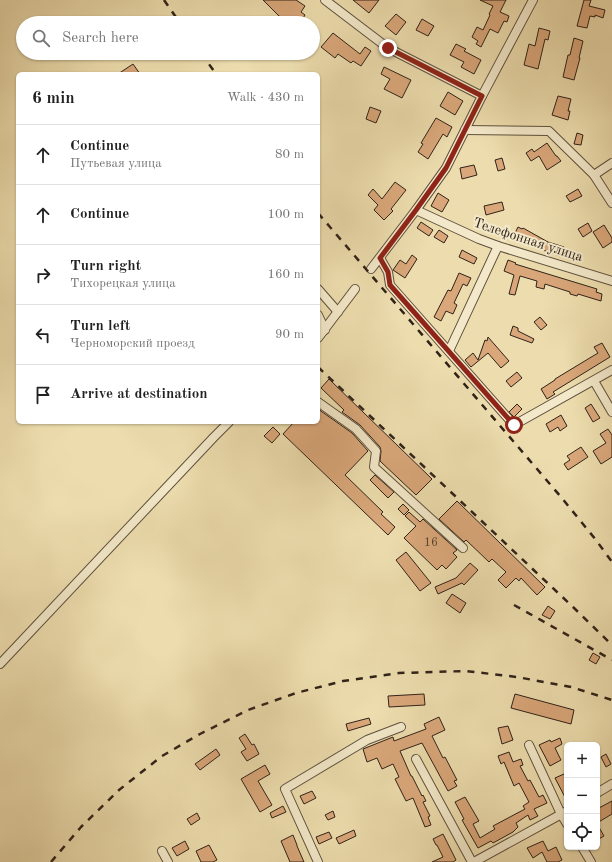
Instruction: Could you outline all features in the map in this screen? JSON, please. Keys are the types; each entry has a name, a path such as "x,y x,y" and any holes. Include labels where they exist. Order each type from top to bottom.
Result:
{"street":[{"path":"325,0 388,48 482,96"},
{"path":"371,269 446,168 533,0"},
{"path":"465,130 549,131 594,175 612,203"},
{"path":"594,175 612,163"},
{"name":"Телефонная улица","path":"416,210 479,240 612,281"},
{"path":"449,351 498,246"},
{"path":"380,258 388,272 390,285 514,425 612,370"},
{"path":"320,336 355,289"},
{"path":"320,291 338,312"},
{"path":"320,319 325,330"},
{"path":"594,381 612,412"},
{"path":"320,403 356,429 376,450 374,466 463,548"},
{"path":"0,664 208,442 227,424"},
{"path":"318,862 285,789 367,740 401,728"},
{"path":"416,759 473,862 564,812 529,745"},
{"path":"600,791 612,784"},
{"path":"584,850 591,862"},
{"path":"162,851 168,862"}],"building":[{"path":"263,0 296,0 305,6 301,12 304,16 279,16"},
{"path":"353,0 379,0 369,13"},
{"path":"480,0 506,0 500,12 509,16 507,22 504,21 498,33 490,29 481,47 476,44 478,41 472,37 477,27 483,30 493,6"},
{"path":"584,0 591,0 589,6 605,10 603,18 595,15 595,17 590,16 587,28 577,26"},
{"path":"396,14 406,22 396,35 385,26"},
{"path":"422,19 434,26 428,36 416,30"},
{"path":"539,28 550,31 548,40 545,39 538,69 524,65 529,44 535,46"},
{"path":"333,33 360,54 365,47 371,51 361,66 353,61 351,63 338,54 335,58 321,47"},
{"path":"574,38 583,41 574,80 563,77"},
{"path":"456,44 466,49 464,51 481,60 474,74 461,67 464,62 450,55"},
{"path":"133,64 139,72 121,72"},
{"path":"384,67 411,80 402,98 384,89 390,79 381,74"},
{"path":"448,92 463,101 455,115 440,106"},
{"path":"558,96 571,99 568,111 570,111 568,120 552,115"},
{"path":"370,107 381,111 376,123 366,119"},
{"path":"436,118 452,127 447,137 443,134 428,159 418,152 423,144 421,143"},
{"path":"577,133 583,135 581,145 574,144"},
{"path":"547,143 561,161 547,170 539,156 531,161 526,153 532,149 534,152"},
{"path":"502,158 505,169 498,171 495,160"},
{"path":"474,165 477,175 462,179 460,168"},
{"path":"395,182 406,190 391,209 393,211 384,220 374,210 378,205 368,195 373,189 382,199"},
{"path":"578,189 582,196 570,202 566,196"},
{"path":"438,193 449,200 442,212 431,206"},
{"path":"502,202 504,210 486,215 484,206"},
{"path":"421,222 433,230 429,236 417,228"},
{"path":"588,223 592,231 583,237 578,229"},
{"path":"604,225 612,238 612,242 603,248 593,232"},
{"path":"518,227 523,228 548,242 564,247 560,256 537,248 513,237"},
{"path":"439,230 448,236 444,243 434,237"},
{"path":"462,250 477,258 474,264 459,257"},
{"path":"412,255 417,259 405,278 393,270 400,260 406,264"},
{"path":"508,260 516,263 515,264 597,289 596,292 602,294 601,301 578,294 577,296 570,294 570,292 545,284 544,289 536,287 537,281 520,276 515,295 509,294 514,275 504,271"},
{"path":"459,273 471,278 467,286 463,284 454,303 457,305 453,314 446,311 441,321 434,317 448,290 451,291"},
{"path":"540,317 547,325 541,330 534,322"},
{"path":"513,326 518,328 518,331 534,339 532,343 510,335"},
{"path":"488,337 509,361 501,368 488,353 471,367 465,360 473,353 478,360 485,340 487,341"},
{"path":"602,343 610,357 553,392 555,394 547,399 541,389 598,353 594,347"},
{"path":"517,372 522,378 511,387 506,381"},
{"path":"329,379 432,479 416,495 380,461 380,447 360,425 342,412 344,410 321,388"},
{"path":"517,404 522,409 514,417 509,412"},
{"path":"591,404 600,418 593,422 585,408"},
{"path":"320,410 352,433 368,451 345,475 383,512 381,514 395,527 388,535 283,434 292,424 320,424"},
{"path":"561,415 567,426 560,431 558,427 550,432 546,424"},
{"path":"273,427 280,434 272,443 264,436"},
{"path":"608,429 612,435 612,457 601,464 593,451 606,443 600,434"},
{"path":"581,447 588,457 568,470 564,464 570,460 567,456"},
{"path":"375,475 394,492 388,498 370,480"},
{"path":"457,501 545,587 537,595 521,578 519,581 516,578 506,588 498,580 506,572 492,559 489,562 466,540 464,542 439,519"},
{"path":"403,504 409,510 404,515 398,509"},
{"path":"409,512 420,522 423,519 457,550 453,553 457,557 446,569 442,565 437,570 404,538 416,526 405,516"},
{"path":"406,552 431,583 420,591 396,560"},
{"path":"470,563 478,570 464,585 462,583 438,594 435,587 456,578"},
{"path":"452,594 466,603 460,613 446,603"},
{"path":"548,606 555,611 550,619 542,615"},
{"path":"593,653 600,657 596,664 589,660"},
{"path":"424,694 425,705 389,707 388,696"},
{"path":"515,694 574,710 571,724 511,708"},
{"path":"439,717 445,730 432,736 443,758 445,757 457,780 454,781 457,786 448,791 422,743 400,751 411,776 426,801 423,802 430,816 428,817 431,825 425,827 413,798 406,801 395,779 399,777 393,764 382,769 377,758 367,762 363,749 393,737 394,741 426,729 424,724"},
{"path":"369,718 371,724 348,731 346,724"},
{"path":"508,726 513,740 502,744 498,728"},
{"path":"245,734 252,745 254,744 259,754 247,761 241,752 246,749 239,738"},
{"path":"560,738 562,744 555,748 561,760 550,766 539,745 550,740 551,742"},
{"path":"216,749 220,755 200,770 195,764"},
{"path":"509,752 513,762 521,759 523,765 520,766 528,781 530,780 539,797 543,795 547,803 534,809 538,816 530,820 528,815 516,823 518,827 513,832 493,843 491,841 478,848 462,820 464,819 455,802 465,797 479,821 473,824 480,838 495,829 493,826 525,809 523,806 529,802 519,783 514,786 504,762 501,764 498,756"},
{"path":"606,754 611,764 606,767 601,757"},
{"path":"265,765 270,774 258,781 272,805 260,812 241,779"},
{"path":"564,774 564,795 555,778"},
{"path":"312,791 316,798 304,804 300,796"},
{"path":"612,801 612,814 600,821 600,814 600,807"},
{"path":"283,806 286,812 272,818 270,813"},
{"path":"333,811 335,817 328,820 325,815"},
{"path":"197,813 200,819 191,825 187,819"},
{"path":"600,829 604,836 600,838"},
{"path":"354,830 356,836 339,844 336,838"},
{"path":"329,832 332,838 319,844 316,837"},
{"path":"443,834 456,860 453,862 432,862 443,857 433,839"},
{"path":"293,835 304,862 290,862 281,841"},
{"path":"185,841 189,849 177,856 172,848"},
{"path":"543,841 548,851 556,847 562,860 558,862 547,862 542,852 533,858 527,848"},
{"path":"209,845 217,860 213,862 201,862 196,851"}],"railway":[{"path":"164,0 175,16"},
{"path":"206,60 215,72"},
{"path":"320,215 561,497 612,562"},
{"path":"320,369 612,645"},
{"path":"514,605 612,660"},
{"path":"51,862 81,827 119,790 162,756 200,734 248,710 296,693 343,681 399,673 466,671 517,677 571,687 612,700"}],"route":[{"path":"388,48 482,96 446,168 380,258 388,272 390,285 514,425"}]}
